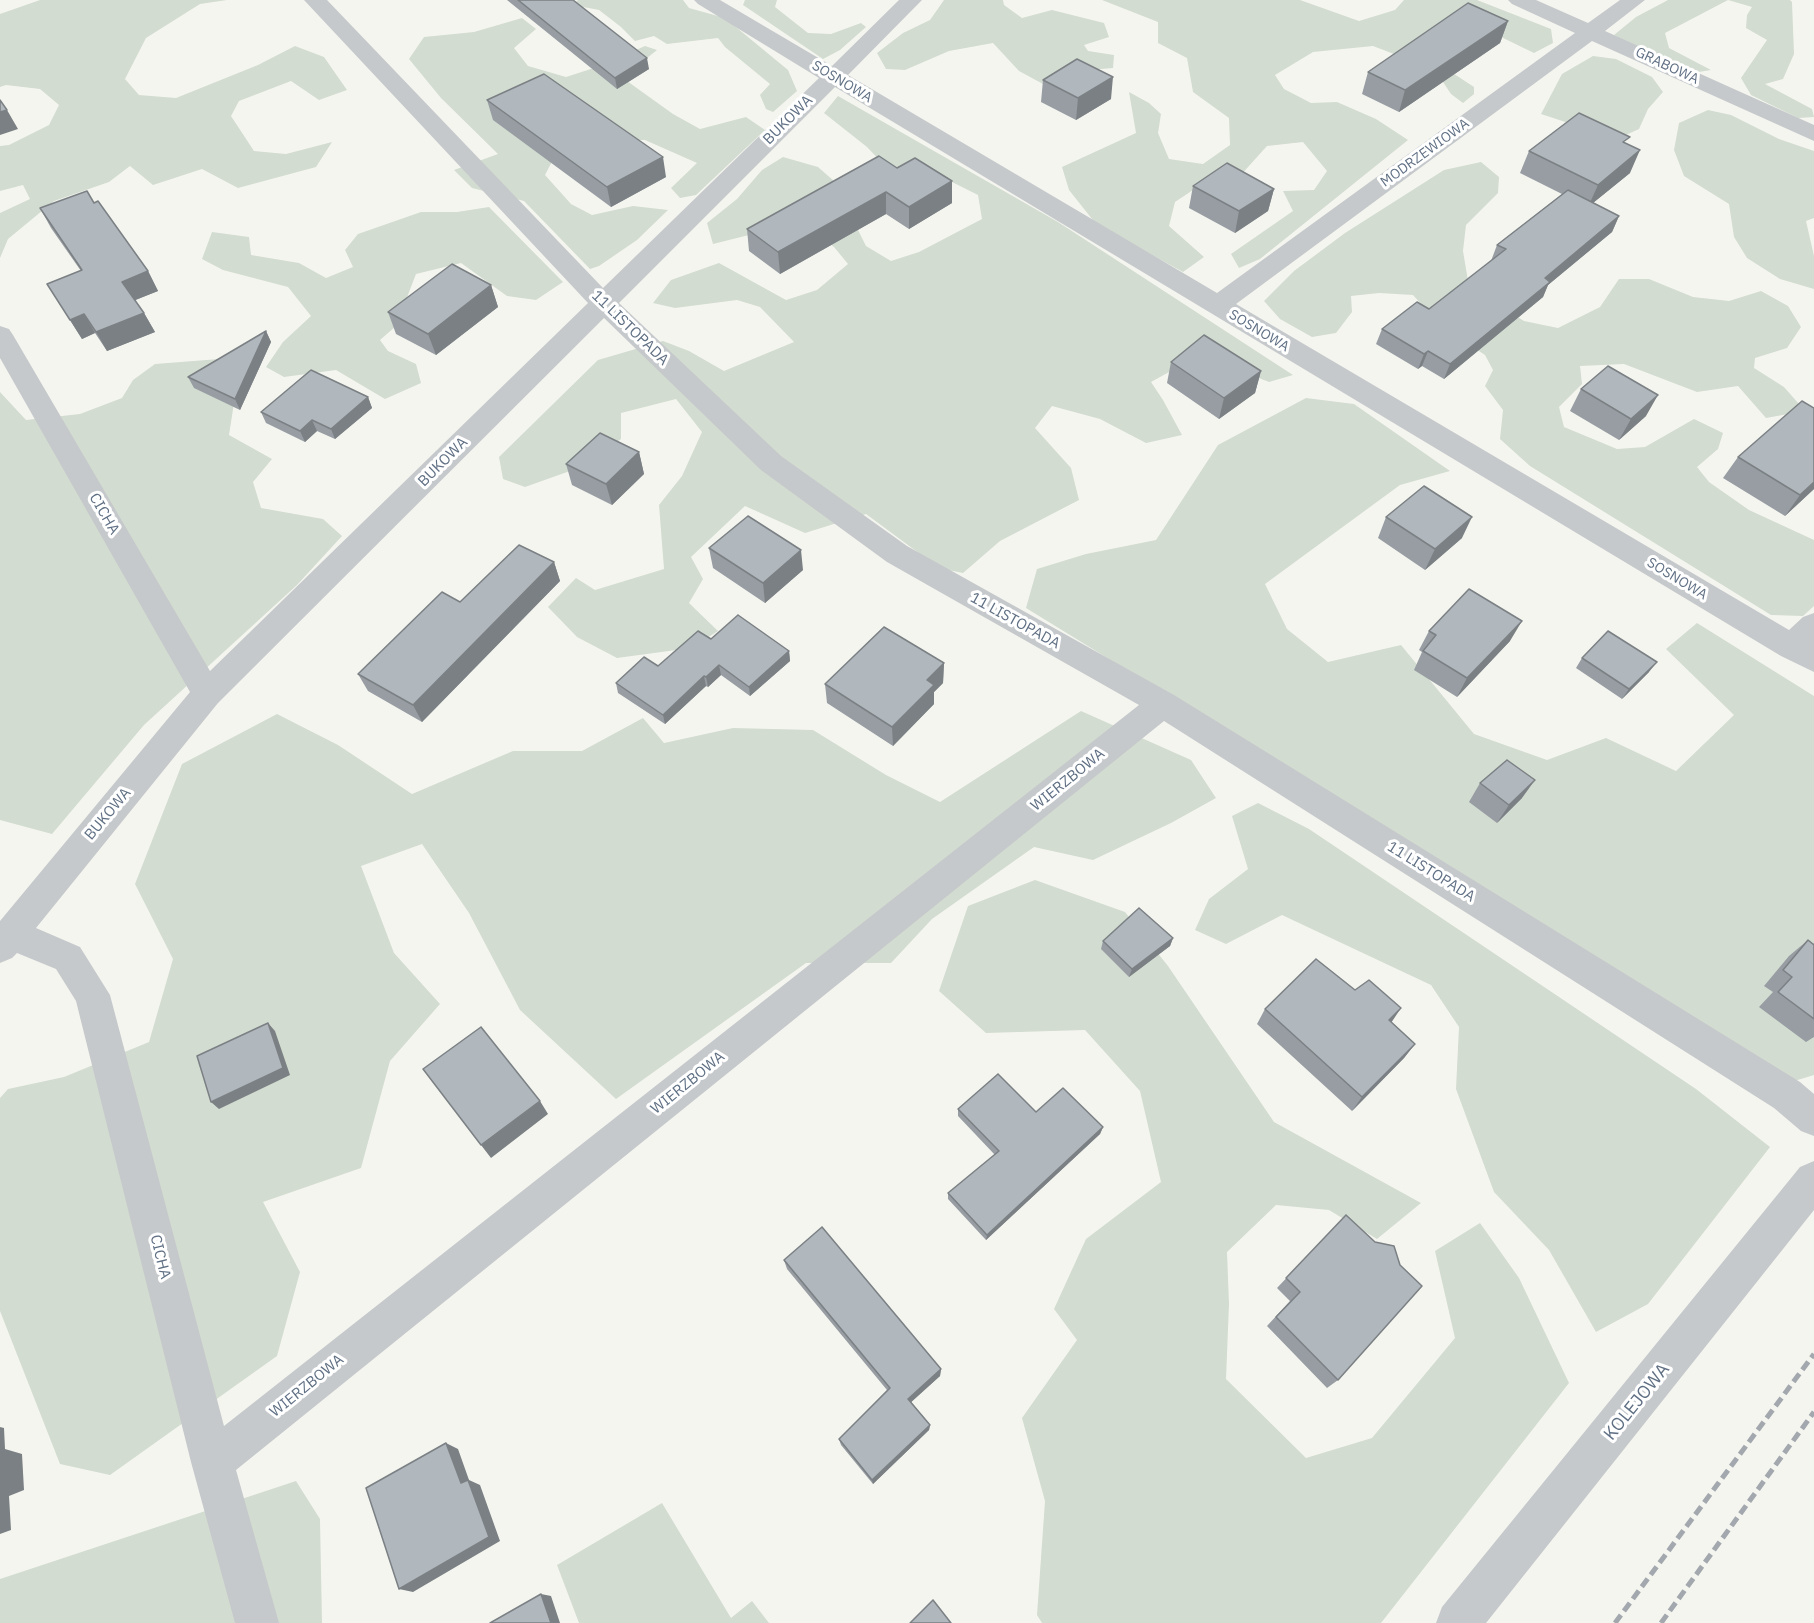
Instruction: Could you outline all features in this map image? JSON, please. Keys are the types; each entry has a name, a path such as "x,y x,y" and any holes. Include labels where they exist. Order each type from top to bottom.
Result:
{"street":[{"name":"11 LISTOPADA","path":"315,0 603,303 771,463 887,547 1163,704 1787,1095 1814,1118"},
{"name":"SOSNOWA","path":"705,0 1216,306 1803,653"},
{"name":"BUKOWA","path":"5,940 207,694 911,0"},
{"name":"GRABOWA","path":"1519,0 1814,134"},
{"name":"MODRZEWIOWA","path":"1216,306 1634,0"},
{"name":"CICHA","path":"0,334 207,694"},
{"path":"1803,653 1814,625"},
{"name":"WIERZBOWA","path":"212,1462 1163,704"},
{"name":"CICHA","path":"5,940 68,958 92,995 212,1462 257,1623"},
{"name":"KOLEJOWA","path":"1458,1623 1814,1180"}],"shaded area":[{"path":"40,0 227,0 200,4 146,38 125,79 139,95 176,98 258,65 295,46 324,57 347,90 319,100 291,81 239,101 231,116 254,151 286,154 332,142 316,167 238,188 202,169 153,185 130,166 109,182 54,201 8,239 0,258 0,213 30,199 23,185 0,191 0,146 9,145 49,125 59,105 40,89 6,85 0,87 0,14"},
{"path":"578,0 683,0 689,8 725,18 788,70 797,91 773,112 766,109 760,95 770,84 725,47 718,38 667,44 654,36 635,41 599,10 573,5"},
{"path":"745,0 777,0 775,7 808,33 831,34 861,23 866,27 840,50 823,59 743,5"},
{"path":"944,0 1003,0 1004,5 1022,18 1052,10 1104,23 1109,37 1084,45 1088,51 1114,55 1113,68 1076,71 1043,84 1019,71 993,43 949,51 905,70 886,69 877,53 903,33 930,20"},
{"path":"1102,0 1300,0 1359,21 1395,10 1404,0 1477,0 1551,29 1553,43 1534,53 1464,19 1413,47 1474,87 1474,94 1463,103 1451,94 1441,79 1407,59 1373,46 1313,52 1275,75 1284,89 1311,103 1337,102 1376,119 1408,140 1260,259 1239,268 1231,254 1293,211 1283,191 1314,190 1327,171 1303,142 1267,146 1239,177 1211,178 1175,202 1169,226 1204,257 1183,272 1096,224 1069,190 1062,167 1136,133 1129,92 1149,103 1161,114 1158,133 1169,159 1203,164 1230,145 1229,118 1193,92 1187,58 1158,43 1158,22"},
{"path":"1668,0 1728,0 1665,33 1669,48 1711,70 1686,74 1614,35 1636,17"},
{"path":"1728,0 1790,0 1792,2 1794,54 1783,79 1765,84 1812,109 1814,117 1798,118 1751,95 1741,78 1767,40 1746,28 1747,15 1752,7"},
{"path":"522,18 536,29 514,48 528,66 566,77 600,66 645,46 657,50 641,63 627,81 673,114 700,129 746,117 765,130 696,195 680,198 671,188 697,163 645,140 589,140 557,152 545,175 571,204 592,215 633,206 668,210 637,240 599,266 590,269 524,201 472,188 454,170 498,154 441,98 409,59 424,37 474,32"},
{"path":"1593,56 1616,59 1652,77 1663,92 1648,109 1639,129 1617,139 1541,114 1562,74"},
{"path":"838,96 1058,222 1293,375 1269,382 1200,355 1151,382 1182,435 1146,443 1100,419 1052,406 1035,428 1071,468 1079,500 1000,541 963,573 939,568 866,514 805,533 745,506 691,557 703,579 689,603 718,631 691,648 617,658 577,637 548,607 576,578 595,590 664,569 659,505 682,476 702,432 676,399 621,413 621,439 584,466 525,487 503,479 499,457 598,360 663,341 689,351 724,371 794,342 760,307 737,300 675,308 653,303 671,280 719,263 786,300 817,290 848,264 834,247 797,219 713,244 707,223 737,199 762,170 783,157 818,167 842,188 849,212 866,246 891,261 919,252 982,219 978,195 930,171 885,166 867,147 824,113"},
{"path":"1708,110 1731,115 1779,139 1814,151 1814,218 1806,221 1814,256 1814,289 1780,279 1747,258 1734,237 1729,204 1684,176 1674,150 1679,123"},
{"path":"1481,162 1499,177 1498,193 1466,225 1463,251 1469,287 1524,321 1558,328 1600,307 1619,279 1649,279 1693,297 1729,301 1761,291 1788,306 1801,327 1787,348 1755,358 1754,368 1784,387 1799,404 1788,414 1766,418 1738,386 1697,392 1624,364 1580,366 1582,384 1559,407 1564,427 1617,449 1645,447 1694,419 1723,433 1718,449 1697,467 1709,482 1749,510 1814,540 1814,606 1803,616 1771,615 1530,466 1500,439 1503,410 1485,386 1493,370 1485,355 1441,326 1413,295 1379,293 1351,296 1352,312 1336,333 1312,337 1280,319 1264,301 1294,271 1345,233 1444,170"},
{"path":"489,207 563,282 536,300 507,296 461,263 416,274 396,326 380,340 388,351 416,364 421,383 385,399 336,370 284,377 266,367 283,342 311,316 288,287 223,270 202,259 212,232 249,237 251,255 299,263 326,278 353,267 345,250 358,234 421,212 457,212"},
{"path":"232,358 234,403 229,435 272,459 253,482 261,508 323,519 342,536 297,585 144,725 52,834 0,820 0,392 26,420 80,414 122,398 133,380 155,364"},
{"path":"1306,398 1354,404 1450,471 1400,485 1265,584 1287,629 1328,662 1401,645 1474,734 1547,760 1606,738 1676,771 1734,715 1666,649 1697,623 1814,696 1814,1075 1791,1082 1704,1025 1026,608 1037,569 1086,554 1156,540 1218,445"},
{"path":"1081,711 1191,760 1216,798 1171,823 1093,860 1034,847 932,919 891,963 806,963 616,1099 520,1010 469,913 422,844 361,866 394,953 440,1004 390,1061 361,1168 263,1202 300,1272 277,1356 110,1475 60,1464 0,1311 0,1098 8,1089 64,1077 149,1042 173,959 135,884 182,764 277,714 338,745 412,794 513,751 582,751 643,718 664,743 733,728 813,730 886,775 940,802"},
{"path":"1258,803 1309,829 1696,1089 1770,1147 1648,1304 1596,1332 1549,1250 1494,1192 1456,1089 1459,1027 1431,985 1282,915 1226,944 1195,930 1209,899 1248,869 1232,816"},
{"path":"1035,880 1125,912 1168,966 1274,1122 1421,1203 1377,1239 1329,1210 1276,1205 1227,1252 1229,1304 1226,1379 1306,1458 1372,1438 1455,1338 1435,1251 1480,1223 1519,1278 1569,1383 1381,1623 1042,1623 1037,1615 1045,1501 1022,1418 1077,1340 1054,1309 1086,1239 1161,1182 1140,1091 1085,1030 986,1033 939,991 968,906"},
{"path":"296,1481 320,1519 322,1623 0,1623 0,1579"},
{"path":"662,1503 731,1618 752,1601 769,1623 579,1623 557,1565"}],"building":[{"path":"518,0 573,0 647,58 615,78"},
{"path":"1468,3 1508,21 1405,90 1368,72"},
{"path":"1077,59 1113,77 1078,98 1043,80"},
{"path":"544,74 663,157 607,187 487,100"},
{"path":"0,100 7,110 0,112"},
{"path":"1579,113 1630,137 1623,142 1640,150 1598,185 1529,151"},
{"path":"879,156 897,168 915,158 952,181 909,207 886,192 778,252 747,229"},
{"path":"1227,163 1274,189 1239,211 1193,186"},
{"path":"1568,190 1619,216 1545,278 1550,282 1450,364 1428,351 1424,354 1382,329 1417,302 1429,309 1506,249 1497,245"},
{"path":"87,191 94,203 98,201 148,271 122,282 144,313 96,332 84,314 70,320 47,284 82,270 40,208"},
{"path":"452,264 491,285 428,334 388,312"},
{"path":"266,331 235,399 188,377"},
{"path":"1204,335 1261,371 1224,398 1171,362"},
{"path":"1608,366 1658,395 1631,419 1581,389"},
{"path":"311,370 368,397 331,429 312,420 300,431 261,412"},
{"path":"1802,401 1814,408 1814,482 1800,495 1738,457"},
{"path":"600,433 639,452 606,484 566,464"},
{"path":"1424,486 1472,517 1435,549 1386,517"},
{"path":"748,516 801,550 763,583 709,548"},
{"path":"519,545 554,562 413,705 358,674 442,592 460,602"},
{"path":"1469,589 1522,621 1467,678 1423,651 1436,635 1429,631"},
{"path":"738,615 789,651 749,687 719,665 663,715 616,683 644,657 658,666 698,631 711,639"},
{"path":"884,627 944,663 927,680 934,685 892,727 825,684"},
{"path":"1608,631 1657,662 1629,689 1582,658"},
{"path":"1507,760 1535,780 1509,805 1480,783"},
{"path":"1139,908 1173,938 1132,969 1103,941"},
{"path":"1808,940 1814,945 1814,1019 1778,992 1792,977 1783,970"},
{"path":"1316,959 1355,990 1369,980 1401,1008 1389,1020 1415,1044 1362,1097 1265,1009"},
{"path":"268,1023 283,1068 211,1102 197,1056"},
{"path":"481,1027 540,1101 481,1145 423,1069"},
{"path":"998,1074 1036,1112 1063,1088 1103,1127 987,1235 948,1193 999,1151 958,1109"},
{"path":"1346,1215 1375,1242 1394,1246 1400,1265 1422,1286 1338,1380 1276,1317 1300,1292 1286,1278"},
{"path":"822,1227 941,1369 908,1399 930,1425 872,1480 839,1439 890,1388 784,1260"},
{"path":"446,1443 461,1483 468,1480 489,1537 399,1589 366,1488"},
{"path":"541,1594 551,1623 490,1623"},
{"path":"933,1600 951,1623 910,1623"}],"railway":[{"path":"1615,1623 1814,1354"},
{"path":"1661,1623 1814,1412"}]}
